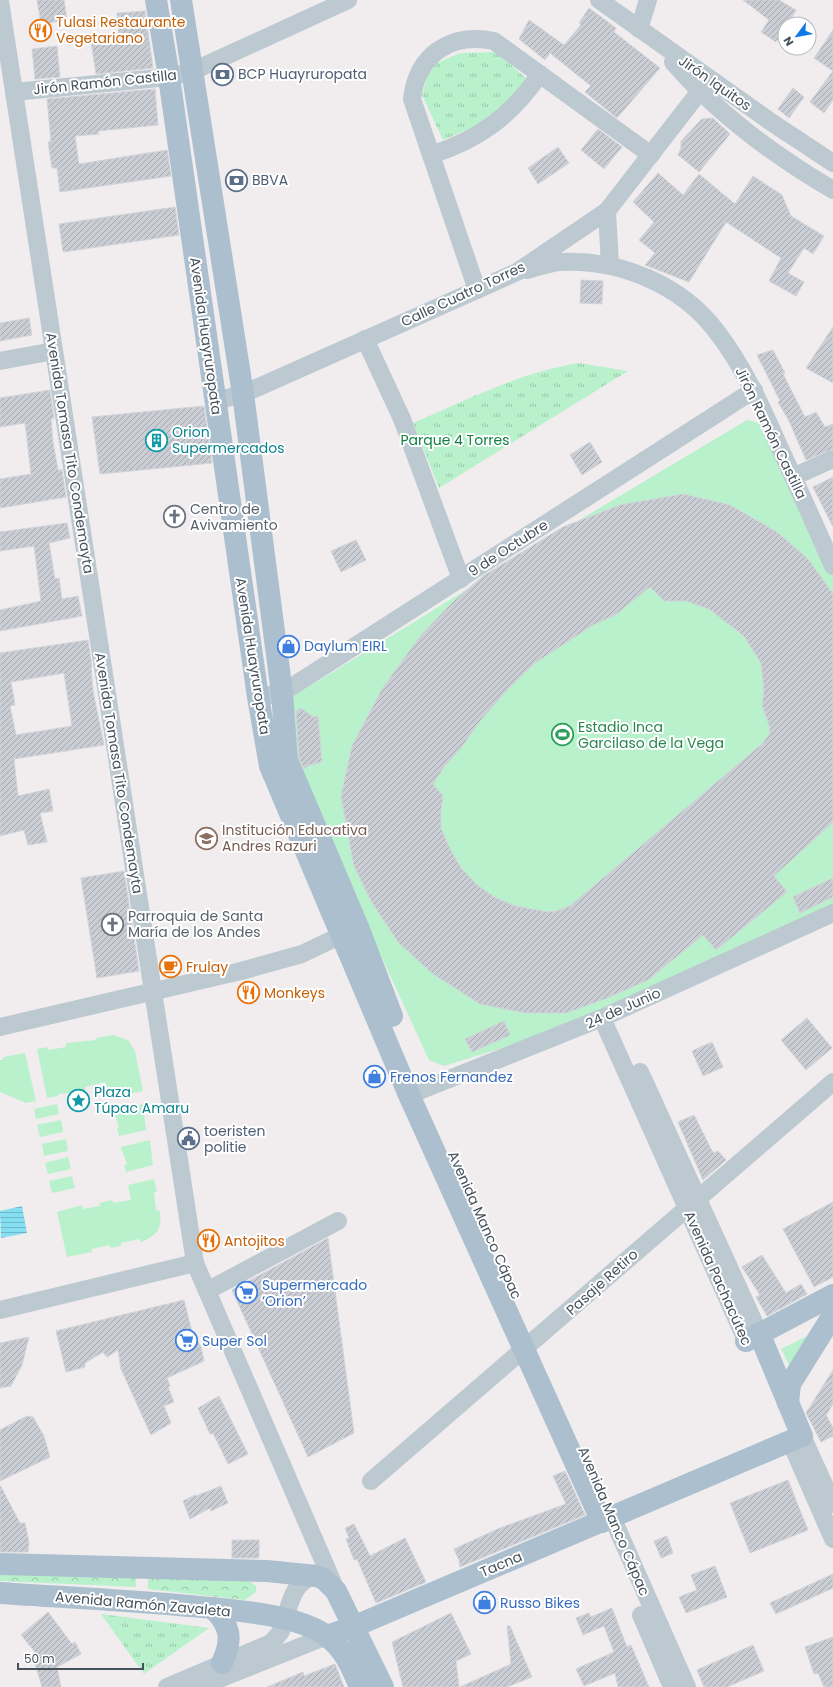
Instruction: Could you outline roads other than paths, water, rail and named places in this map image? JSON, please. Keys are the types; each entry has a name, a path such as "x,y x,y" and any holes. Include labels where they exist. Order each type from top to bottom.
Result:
{"main road":[{"name":"Avenida Huayruropata","path":"156,0 169,77 258,696 279,763"},
{"name":"Avenida Huayruropata","path":"181,0 243,394 282,693 279,763"},
{"name":"Avenida Manco Cápac","path":"279,763 416,1092 531,1345 607,1520"},
{"path":"753,1337 833,1295"},
{"path":"788,1403 790,1384 833,1315"},
{"name":"Avenida Pachacútec","path":"753,1337 788,1403 796,1438"},
{"name":"Avenida Pachacútec","path":"753,1337 796,1438"},
{"name":"Tacna","path":"321,1633 355,1626 607,1520 796,1438"},
{"path":"0,1564 267,1571 316,1576 324,1579 336,1591 355,1626 383,1687"},
{"name":"Avenida Ramón Zavaleta","path":"0,1593 213,1608 285,1618"},
{"path":"213,1608 224,1619 229,1634 228,1649 222,1663"},
{"path":"285,1618 321,1633 340,1648 348,1659 360,1687"}],"street":[{"name":"Jirón Ramón Castilla","path":"14,92 169,77 193,71 348,0"},
{"name":"Jirón Iquitos","path":"599,0 771,122 833,163"},
{"path":"648,0 645,33 700,91 769,147 833,190"},
{"name":"Avenida Tomasa Tito Condemayta","path":"0,1 195,1263 336,1591"},
{"path":"477,290 412,99 418,74 433,54 456,41 468,38 494,41 650,155"},
{"path":"431,155 468,141 496,123 516,105 540,74"},
{"name":"Calle Cuatro Torres","path":"215,401 243,394 517,272 607,211 700,91"},
{"path":"607,211 610,266"},
{"name":"Jirón Ramón Castilla","path":"517,272 558,262 588,262 610,266 645,277 674,292 696,309 717,331 754,390 833,566"},
{"path":"365,340 402,419 461,579"},
{"path":"0,361 54,351"},
{"name":"9 de Octubre","path":"258,696 282,693 754,390"},
{"path":"793,477 833,459"},
{"name":"24 de Junio","path":"416,1092 607,1015 833,913"},
{"path":"0,1027 241,971 302,954 350,931"},
{"name":"Avenida Pachacútec","path":"607,1015 753,1337"},
{"name":"Pasaje Retiro","path":"371,1481 531,1345 691,1203 833,1082"},
{"path":"207,1291 338,1220"},
{"path":"0,1310 195,1263"},
{"name":"Avenida Pachacútec","path":"796,1438 833,1504"},
{"name":"Avenida Pachacútec","path":"796,1438 833,1540"},
{"name":"Avenida Manco Cápac","path":"607,1520 672,1687"},
{"name":"Avenida Manco Cápac","path":"607,1520 687,1687"},
{"path":"167,1687 271,1643 281,1632 290,1602 299,1585 309,1577 316,1576"},
{"name":"Tacna","path":"198,1687 321,1633"}],"water":[{"path":"22,1206 27,1233 1,1238 0,1211"}],"place":[{"name":"Tulasi Restaurante Vegetariano","path":"40,30"},
{"name":"BCP Huayruropata","path":"223,74"},
{"name":"BBVA","path":"237,180"},
{"name":"Orion Supermercados","path":"156,440"},
{"name":"Centro de Avivamiento","path":"174,517"},
{"name":"Daylum EIRL","path":"289,646"},
{"name":"Estadio Inca Garcilaso de la Vega","path":"563,735"},
{"name":"Institución Educativa Andres Razuri","path":"206,838"},
{"name":"Parroquia de Santa María de los Andes","path":"112,924"},
{"name":"Frulay","path":"171,967"},
{"name":"Monkeys","path":"248,993"},
{"name":"Frenos Fernandez","path":"375,1077"},
{"name":"Plaza Túpac Amaru","path":"78,1100"},
{"name":"toeristen politie","path":"189,1139"},
{"name":"Antojitos","path":"208,1241"},
{"name":"Supermercado ‘Orion’","path":"246,1293"},
{"name":"Super Sol","path":"187,1341"},
{"name":"Russo Bikes","path":"485,1603"}],"park label":[{"name":"Parque 4 Torres","path":"455,440"}]}
